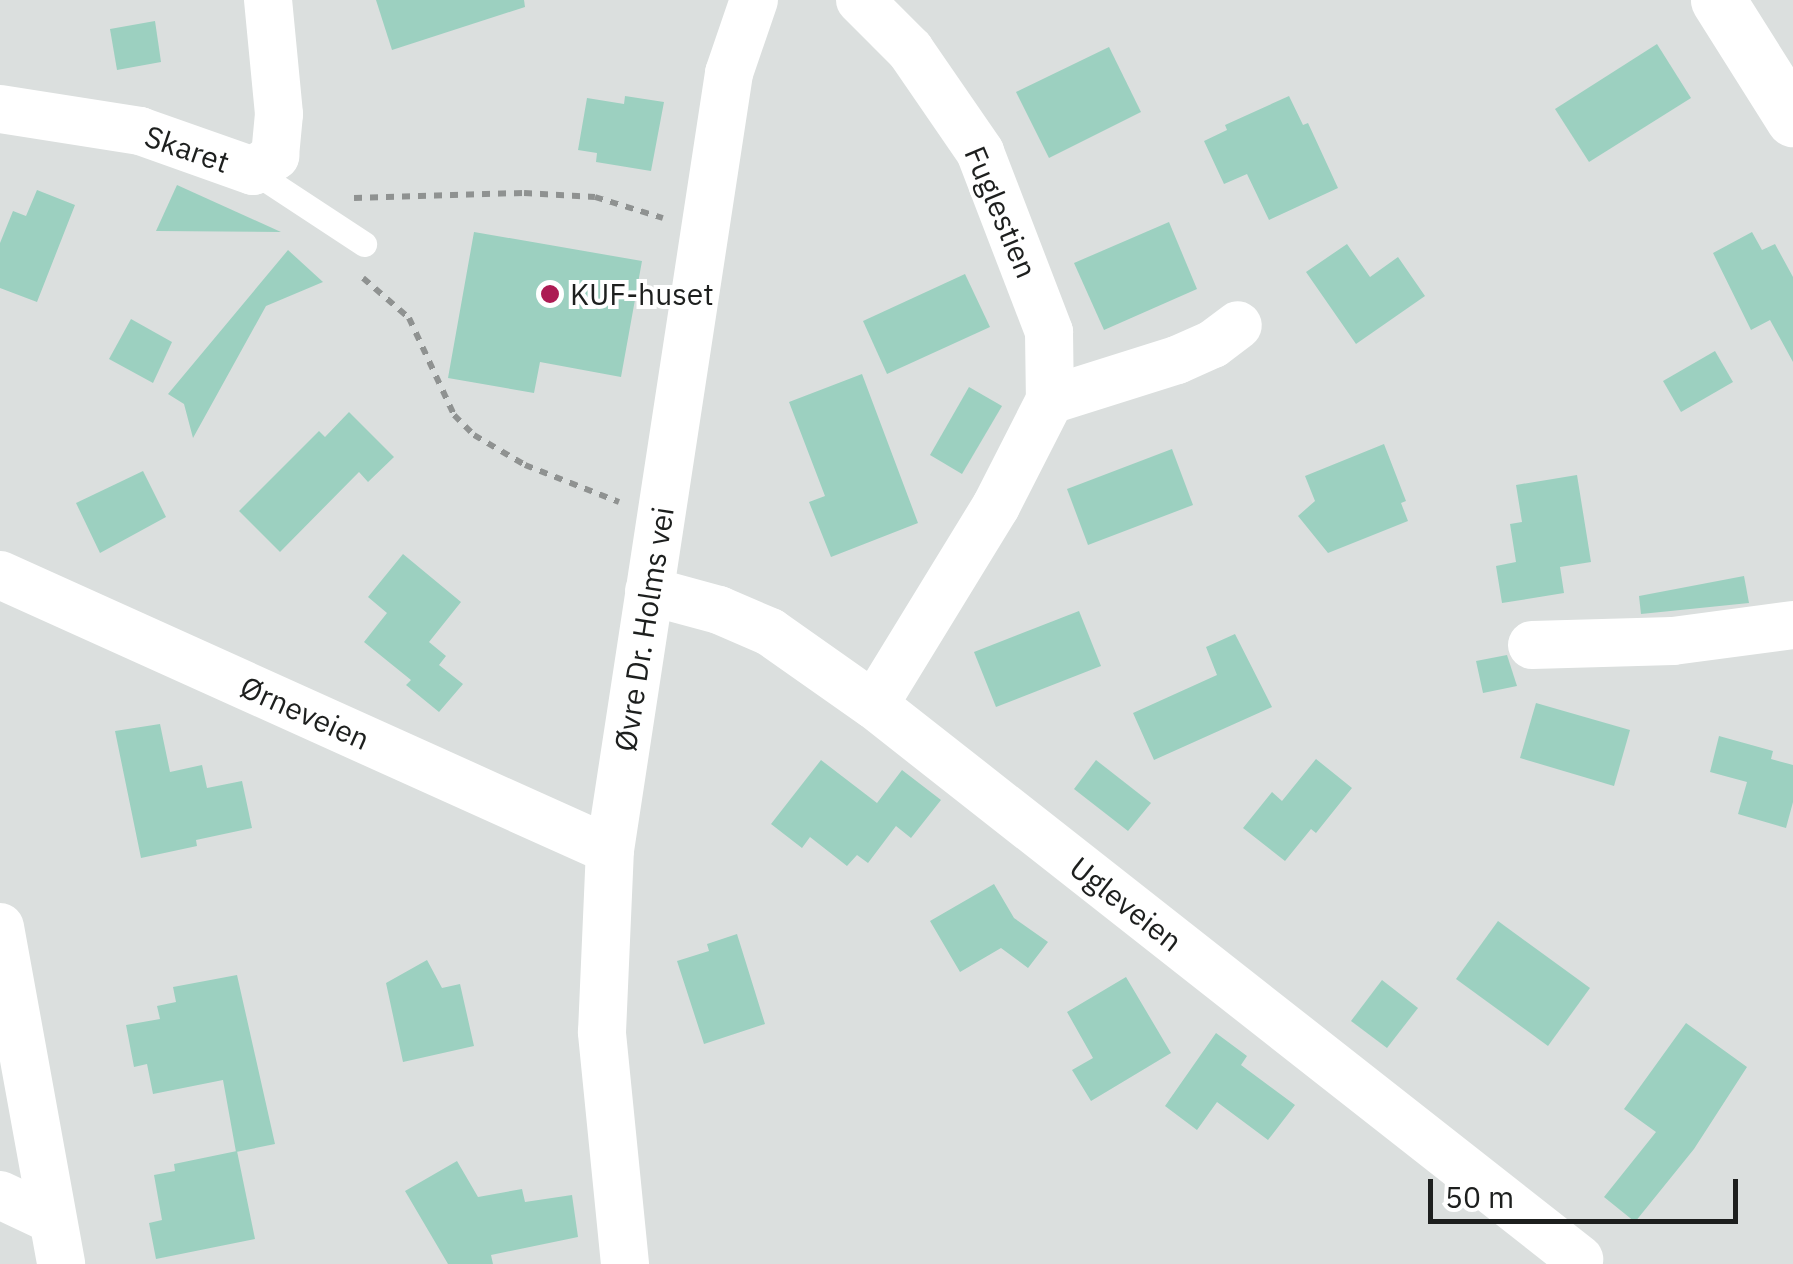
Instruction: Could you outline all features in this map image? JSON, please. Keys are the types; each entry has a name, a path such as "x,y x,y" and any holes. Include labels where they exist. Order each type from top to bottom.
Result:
{"main road":[{"path":"1718,0 1793,119"}],"street":[{"name":"Skaret","path":"0,109 140,132 253,171 274,156 279,114 268,0"},
{"name":"Øvre Dr. Holms vei","path":"625,1264 602,1032 610,850 729,73 754,0"},
{"name":"Fuglestien","path":"860,0 910,50 980,152 1049,332 1050,400 996,506 874,705"},
{"path":"1050,400 1178,360 1213,344 1238,325"},
{"name":"Ørneveien","path":"0,576 610,850"},
{"name":"Ugleveien","path":"649,591 718,610 770,632 874,705 1579,1259"},
{"path":"1532,644 1673,641 1793,625"},
{"path":"0,927 61,1264"},
{"path":"0,1195 50,1218"}],"lane":[{"path":"253,171 364,244"}],"path":[{"path":"350,198 524,194 595,197 678,223"},
{"path":"333,223 353,270 408,318 454,415 474,435 526,465 633,507"}],"building":[{"path":"376,0 524,0 525,7 392,50"},
{"path":"155,21 161,62 117,70 110,29"},
{"path":"1657,44 1691,98 1589,162 1555,109"},
{"path":"1109,47 1141,112 1049,158 1016,92"},
{"path":"625,96 664,102 651,171 596,162 597,153 578,150 587,98 624,104"},
{"path":"1289,96 1303,125 1308,123 1338,188 1269,220 1247,174 1224,184 1204,141 1227,130 1225,125"},
{"path":"177,185 281,232 156,231"},
{"path":"37,190 75,205 37,302 0,288 0,243 13,211 26,216"},
{"path":"1169,222 1197,289 1104,330 1074,263"},
{"name":"KUF-huset","path":"474,232 642,261 621,377 540,362 534,393 448,378"},
{"path":"1752,232 1762,250 1775,244 1793,277 1793,362 1770,320 1751,330 1713,253"},
{"path":"1347,244 1370,277 1398,257 1425,296 1356,344 1306,272"},
{"path":"288,250 323,282 266,306 193,438 184,404 168,394"},
{"path":"965,274 990,327 887,374 863,321"},
{"path":"131,319 172,342 153,383 109,359"},
{"path":"1715,351 1733,382 1681,412 1663,381"},
{"path":"862,374 918,523 831,557 809,502 825,496 789,402"},
{"path":"969,387 1002,406 962,474 930,455"},
{"path":"349,412 394,457 368,482 359,472 280,552 239,511 319,431 325,437"},
{"path":"1384,444 1406,501 1401,503 1408,521 1328,553 1298,516 1315,501 1305,476"},
{"path":"1172,449 1193,505 1088,545 1067,489"},
{"path":"143,471 166,517 100,553 76,503"},
{"path":"1577,475 1591,562 1560,567 1564,593 1502,603 1496,566 1516,562 1510,524 1522,522 1516,485"},
{"path":"403,554 461,602 429,642 446,656 439,665 463,684 439,712 406,685 411,680 364,642 387,613 368,597"},
{"path":"1744,576 1749,603 1641,614 1639,596"},
{"path":"1079,611 1101,666 996,707 974,652"},
{"path":"1235,634 1272,707 1154,760 1133,713 1217,675 1206,647"},
{"path":"1507,655 1517,686 1483,693 1476,661"},
{"path":"1536,703 1630,730 1614,786 1520,758"},
{"path":"160,724 170,772 202,765 207,788 242,781 252,828 196,840 197,846 141,858 115,731"},
{"path":"1719,736 1773,751 1771,759 1793,765 1793,802 1786,828 1738,814 1747,782 1710,772"},
{"path":"1316,759 1352,788 1316,833 1311,829 1285,861 1243,828 1272,792 1282,801"},
{"path":"821,760 877,803 902,770 941,800 911,838 896,826 868,863 857,855 847,866 810,837 802,848 771,824"},
{"path":"1096,760 1151,803 1128,831 1074,789"},
{"path":"994,884 1014,918 1048,942 1028,968 1001,948 960,972 930,921"},
{"path":"1498,921 1590,988 1548,1046 1456,979"},
{"path":"737,934 765,1024 704,1044 677,961 709,951 707,944"},
{"path":"427,960 442,988 460,984 474,1046 403,1062 386,983"},
{"path":"237,975 275,1144 236,1152 223,1080 153,1094 147,1064 134,1067 126,1025 160,1019 157,1006 176,1002 173,987"},
{"path":"1126,977 1171,1053 1091,1101 1072,1070 1093,1058 1067,1012"},
{"path":"1382,980 1418,1008 1387,1048 1351,1021"},
{"path":"1686,1023 1747,1067 1694,1149 1635,1222 1604,1197 1656,1132 1624,1109"},
{"path":"1216,1033 1247,1056 1241,1065 1295,1105 1268,1140 1217,1102 1197,1130 1165,1106"},
{"path":"237,1151 255,1239 156,1259 149,1223 162,1220 154,1175 175,1171 174,1164"},
{"path":"457,1161 478,1197 522,1189 525,1202 572,1195 578,1237 491,1255 493,1264 448,1264 405,1191"}],"place":[{"name":"KUF-huset","path":"550,294"}]}
